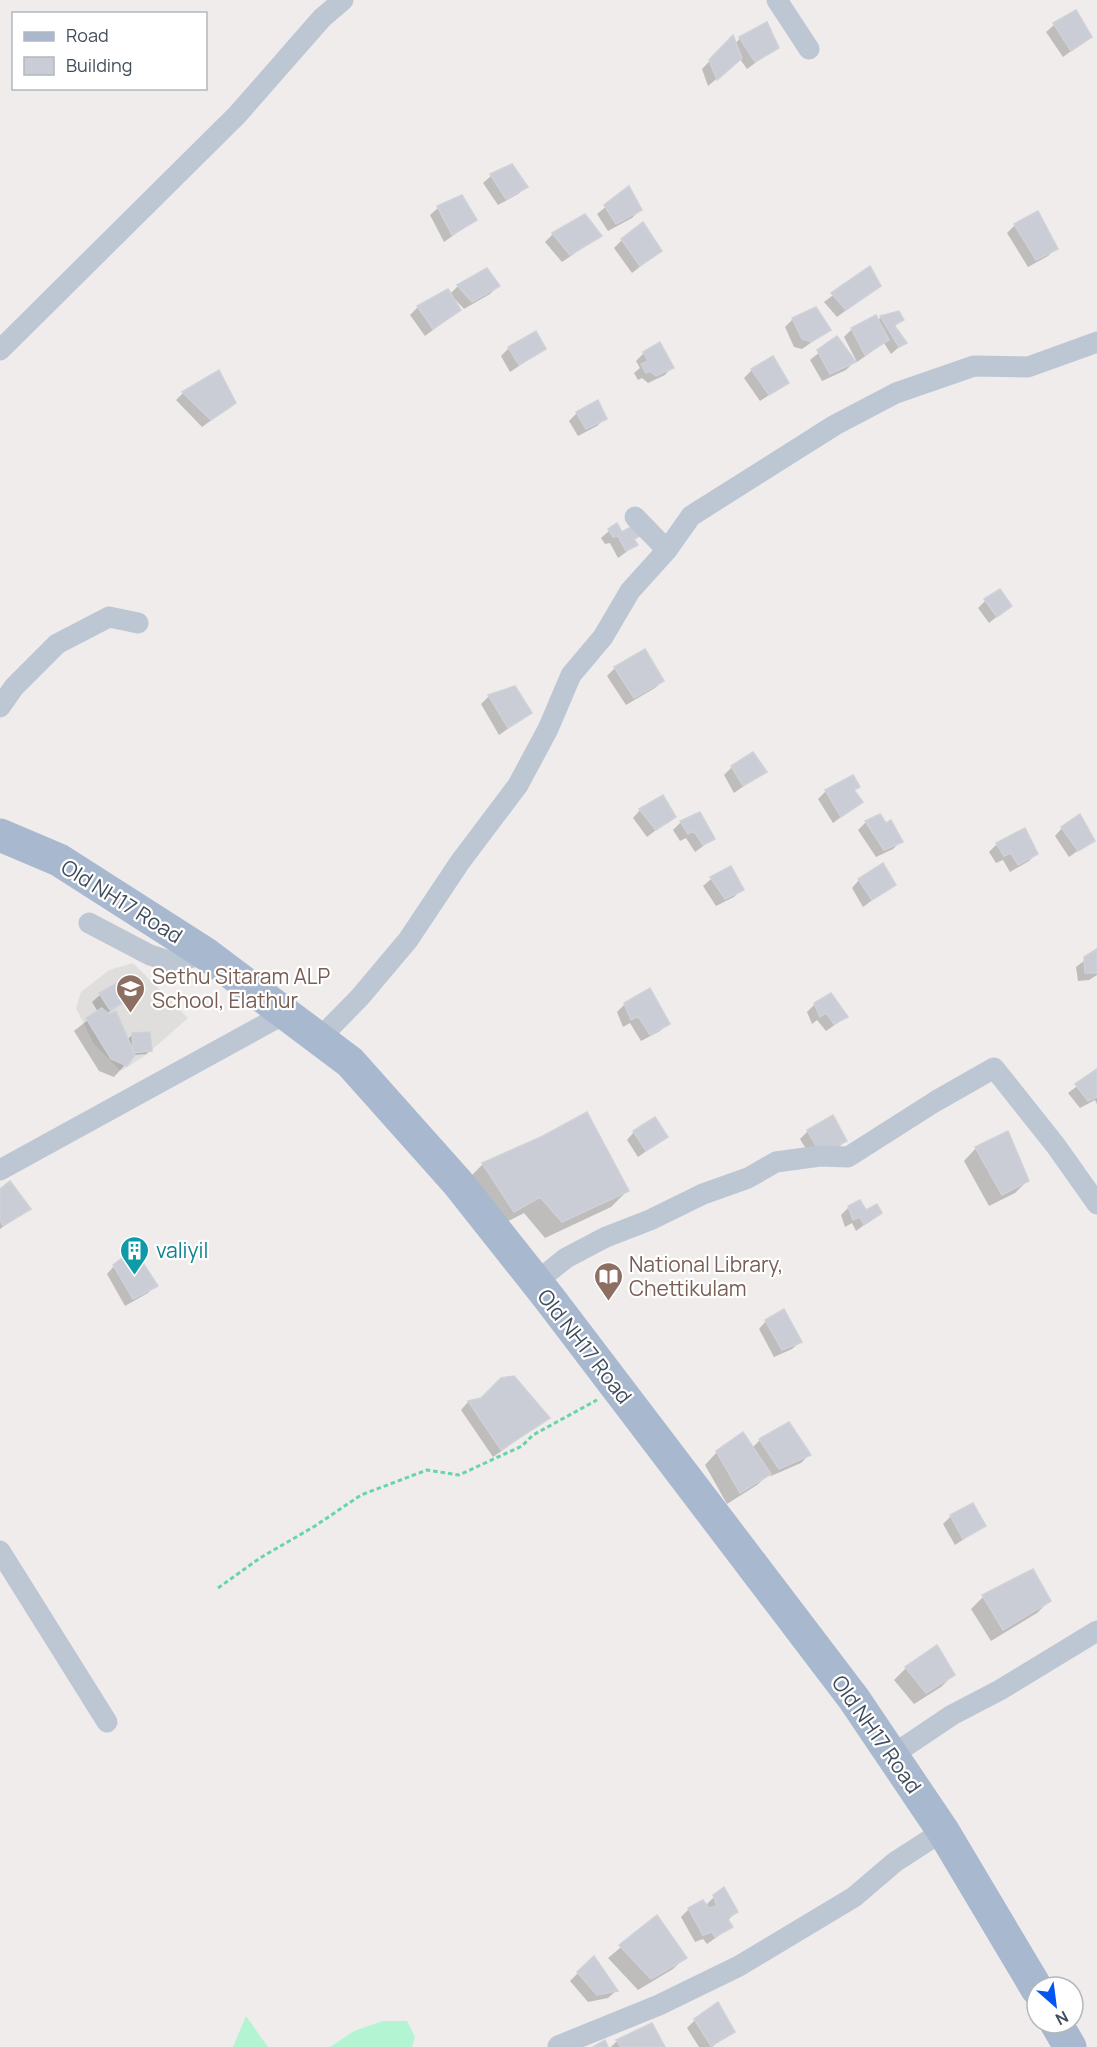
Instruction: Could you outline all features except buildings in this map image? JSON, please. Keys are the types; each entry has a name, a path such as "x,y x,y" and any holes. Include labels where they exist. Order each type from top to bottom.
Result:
{"main road":[{"name":"Old NH17 Road","path":"0,835 59,860 206,954 350,1062 457,1182 536,1282 684,1472 894,1754 1029,1975"}],"street":[{"path":"0,350 237,116 322,18 343,0"},
{"path":"777,0 809,49"},
{"path":"319,1039 360,997 408,940 460,862 518,785 548,729 571,675 603,637 630,591 667,550 691,516 835,425 896,393 974,366 1028,367 1097,342"},
{"path":"634,517 667,550"},
{"path":"0,706 14,687 57,644 109,617 138,623"},
{"path":"89,923 150,955 172,962 206,954"},
{"path":"0,1170 286,1013"},
{"path":"536,1282 566,1258 606,1237 651,1220 703,1194 748,1178 776,1162 820,1156 848,1157 936,1101 994,1068 1056,1146 1097,1204"},
{"path":"0,1551 108,1722"},
{"path":"894,1754 952,1714 1009,1685 1097,1631"},
{"path":"558,2046 659,2005 739,1966 854,1897 895,1862 943,1831"}],"path":[{"path":"218,1588 260,1558 315,1526 361,1495 427,1470 459,1474 522,1446 533,1435 604,1397"}],"shaded area":[{"name":"Sethu Sitaram ALP School, Elathur","path":"133,963 188,1018 146,1055 121,1071 94,1044 76,1008 81,992 109,970"}],"green space":[{"path":"246,2016 268,2047 233,2047"},
{"path":"383,2021 407,2021 415,2037 412,2047 330,2047 354,2031"}],"place":[{"name":"Sethu Sitaram ALP School, Elathur","path":"131,1014"},
{"name":"valiyil","path":"135,1276"},
{"name":"National Library, Chettikulam","path":"608,1302"}]}
